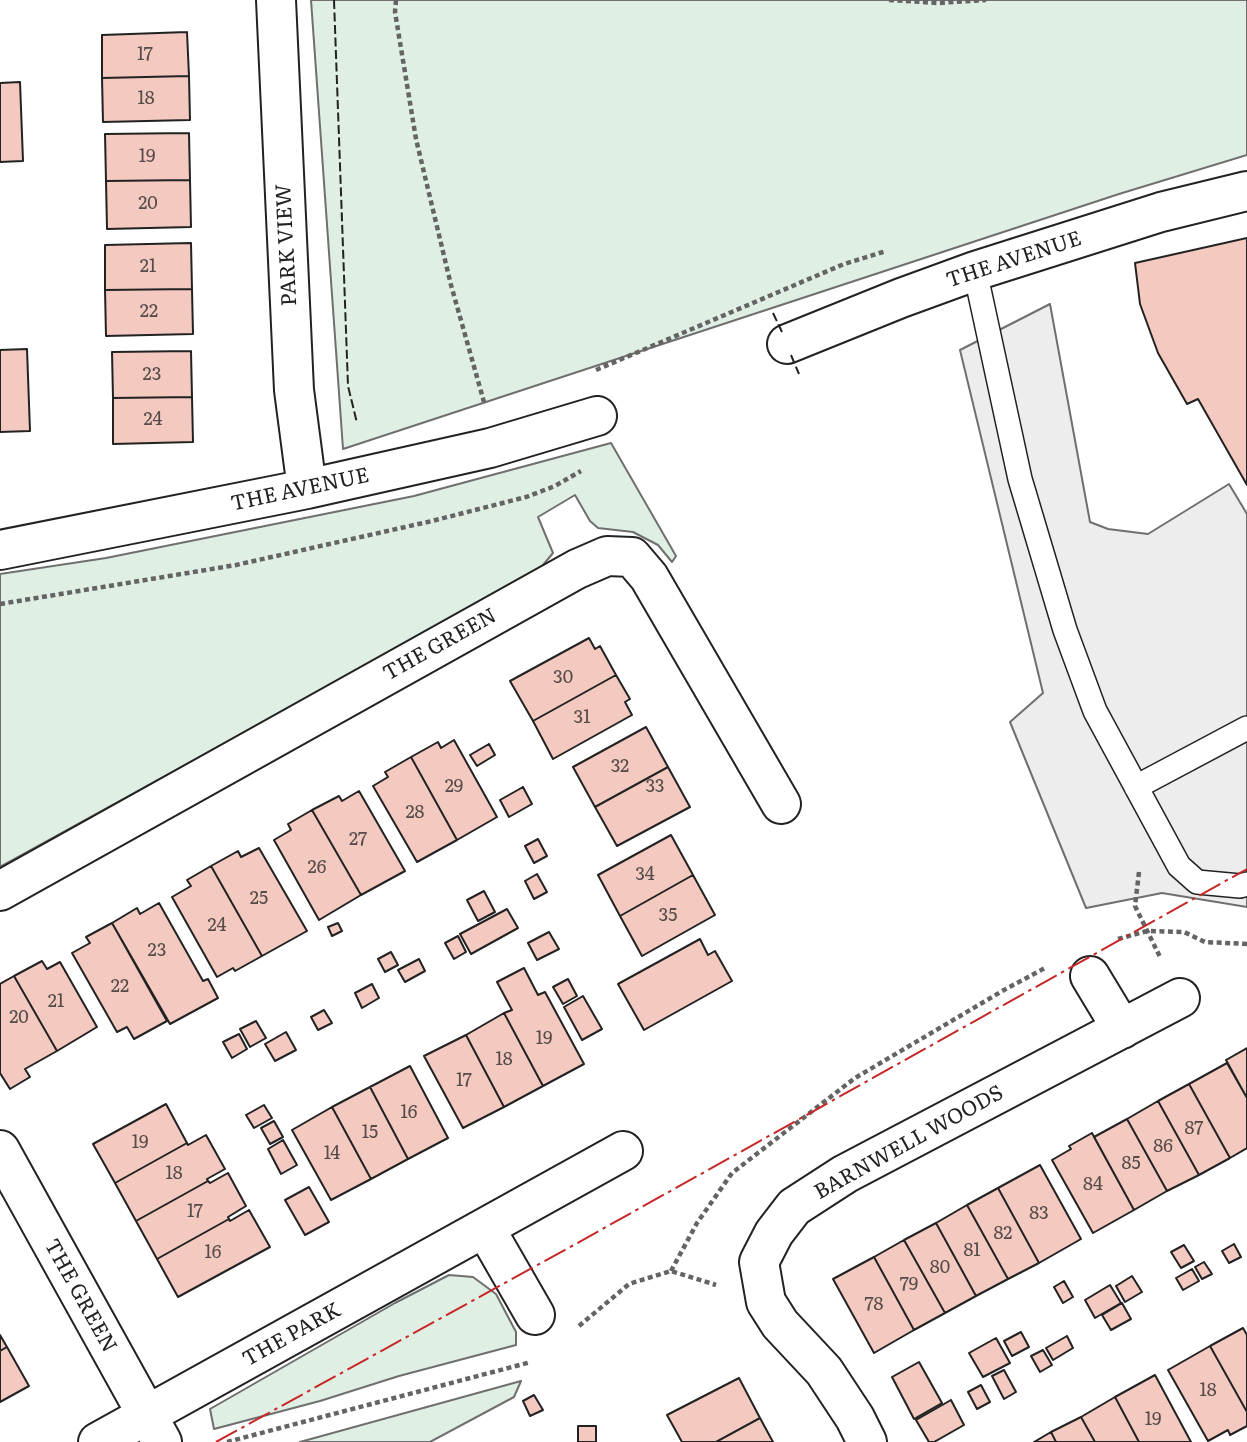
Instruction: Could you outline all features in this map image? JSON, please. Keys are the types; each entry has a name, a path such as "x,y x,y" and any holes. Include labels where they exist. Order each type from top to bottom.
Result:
{"street":[{"name":"PARK VIEW","path":"276,0 294,390 307,489"},
{"name":"THE AVENUE","path":"787,344 975,271 1161,212 1247,191"},
{"name":"THE AVENUE","path":"0,550 307,489 497,446 592,417"},
{"name":"THE GREEN","path":"0,891 553,582 607,556 632,556 649,577 781,804"},
{"path":"1090,976 1122,1029"},
{"name":"BARNWELL WOODS","path":"867,1442 855,1418 824,1371 780,1324 766,1302 760,1262 774,1233 794,1207 845,1174 1180,998"},
{"name":"THE GREEN","path":"0,1150 154,1429"},
{"name":"THE PARK","path":"98,1442 154,1429 485,1228 623,1151"},
{"path":"485,1228 535,1315"}],"lane":[{"path":"975,271 1020,479 1065,630 1095,711 1179,866 1197,882 1240,886 1247,884"},
{"path":"1136,787 1247,728"}],"path":[{"path":"396,0 395,12 416,139 451,285 497,446"},
{"path":"889,0 938,3 986,0"},
{"path":"0,604 236,565 526,497 555,486 609,454 592,417"},
{"path":"1157,826 1139,867 1135,906 1180,998"},
{"path":"1113,941 1147,931 1184,932 1205,942 1247,944"},
{"path":"671,1271 697,1223 732,1173 855,1078 1046,968"},
{"path":"576,1329 629,1284 671,1271 713,1283 723,1290"},
{"path":"227,1442 524,1365 534,1360"}],"green space":[{"path":"311,0 1247,0 1247,155 1119,194 343,449"},
{"path":"611,443 676,556 672,562 658,545 633,532 598,528 590,521 575,495 538,517 553,553 538,571 0,867 0,574 106,558 414,496"},
{"path":"449,1275 473,1277 496,1294 516,1332 516,1345 214,1429 210,1409"},
{"path":"521,1381 514,1397 430,1442 300,1442"}],"shaded area":[{"path":"1050,304 1090,522 1108,529 1148,534 1229,484 1247,514 1247,907 1162,893 1086,908 1010,722 1043,693 960,350"}],"building":[{"path":"187,32 189,76 102,78 102,35"},
{"path":"189,76 190,120 103,122 102,78"},
{"path":"20,82 23,161 0,162 0,83"},
{"path":"189,133 190,180 106,181 105,134"},
{"path":"190,180 191,227 107,229 106,181"},
{"path":"1247,238 1247,485 1198,399 1187,404 1158,353 1140,304 1135,263"},
{"path":"191,243 192,289 105,290 105,245"},
{"path":"192,289 193,334 106,336 105,290"},
{"path":"27,349 30,431 0,432 0,350"},
{"path":"191,351 192,397 113,398 112,352"},
{"path":"192,397 193,442 113,444 113,398"},
{"path":"589,638 595,649 600,646 616,675 533,721 510,681"},
{"path":"616,675 630,699 625,702 632,715 553,759 533,721"},
{"path":"646,727 668,767 595,807 573,767"},
{"path":"454,740 497,817 457,840 411,757 438,742 441,748"},
{"path":"489,744 495,755 477,766 470,755"},
{"path":"411,757 457,840 417,862 373,786 388,777 385,772"},
{"path":"668,767 690,807 617,846 595,807"},
{"path":"523,787 532,804 509,817 500,800"},
{"path":"359,791 405,871 361,895 312,810 339,796 342,801"},
{"path":"312,810 361,895 319,920 274,840 291,830 288,824"},
{"path":"671,835 693,875 620,916 598,875"},
{"path":"538,839 547,856 534,863 525,846"},
{"path":"259,848 307,931 262,956 211,866 238,851 241,857"},
{"path":"211,866 262,956 235,971 233,968 217,977 172,897 191,886 187,880"},
{"path":"537,874 547,892 534,899 525,881"},
{"path":"693,875 715,915 642,956 620,916"},
{"path":"484,891 495,912 478,921 467,900"},
{"path":"159,903 203,981 208,979 218,998 170,1024 112,923 137,908 140,914"},
{"path":"507,909 518,928 471,954 460,934"},
{"path":"112,923 167,1021 134,1039 127,1027 117,1032 72,953 90,943 86,937"},
{"path":"338,923 342,931 332,936 328,927"},
{"path":"549,932 559,949 537,960 528,943"},
{"path":"458,936 466,952 454,959 445,943"},
{"path":"700,939 708,955 715,951 732,981 644,1030 618,984"},
{"path":"391,952 398,965 385,972 378,959"},
{"path":"419,959 425,971 405,982 398,970"},
{"path":"42,961 47,969 60,962 97,1027 57,1051 14,976"},
{"path":"524,968 538,995 545,992 584,1064 543,1086 504,1013 512,1010 497,982"},
{"path":"14,976 57,1051 25,1069 30,1077 10,1089 0,1073 0,984"},
{"path":"568,979 577,996 563,1004 553,987"},
{"path":"372,984 379,998 362,1008 355,993"},
{"path":"583,996 602,1029 582,1040 564,1007"},
{"path":"324,1010 332,1023 318,1030 311,1017"},
{"path":"504,1013 543,1086 504,1107 466,1035"},
{"path":"256,1021 266,1038 250,1047 240,1029"},
{"path":"286,1032 296,1050 275,1061 265,1044"},
{"path":"239,1034 247,1049 232,1058 223,1042"},
{"path":"466,1035 504,1107 463,1128 424,1056"},
{"path":"1247,1048 1247,1098 1226,1060"},
{"path":"1227,1063 1247,1098 1247,1148 1230,1158 1189,1084"},
{"path":"410,1066 448,1138 408,1159 370,1087"},
{"path":"1189,1084 1230,1158 1199,1175 1158,1101"},
{"path":"370,1087 408,1159 371,1179 332,1107"},
{"path":"1158,1101 1199,1175 1167,1191 1127,1119"},
{"path":"166,1104 187,1143 115,1183 93,1144"},
{"path":"264,1105 272,1118 254,1128 246,1115"},
{"path":"332,1107 371,1179 331,1200 292,1130"},
{"path":"1127,1119 1167,1191 1134,1210 1094,1137"},
{"path":"274,1121 283,1137 270,1144 261,1128"},
{"path":"1092,1133 1134,1210 1093,1233 1052,1160"},
{"path":"206,1135 225,1169 136,1221 115,1183"},
{"path":"283,1140 297,1165 281,1174 268,1149"},
{"path":"1040,1165 1081,1239 1039,1263 998,1188"},
{"path":"228,1173 246,1206 228,1217 229,1219 157,1259 136,1221 208,1181 210,1183"},
{"path":"309,1187 329,1222 305,1235 285,1200"},
{"path":"998,1188 1039,1263 1008,1279 967,1205"},
{"path":"967,1205 1008,1279 976,1296 936,1223"},
{"path":"249,1210 270,1247 178,1297 157,1259"},
{"path":"936,1223 976,1296 945,1313 904,1240"},
{"path":"904,1240 945,1313 914,1330 874,1257"},
{"path":"1234,1244 1241,1257 1229,1263 1222,1251"},
{"path":"1184,1245 1194,1261 1181,1268 1171,1252"},
{"path":"874,1257 914,1330 874,1353 833,1279"},
{"path":"1204,1262 1212,1274 1202,1279 1195,1267"},
{"path":"1192,1269 1199,1281 1183,1290 1176,1278"},
{"path":"1132,1276 1142,1292 1125,1302 1116,1286"},
{"path":"1064,1281 1073,1297 1063,1303 1054,1287"},
{"path":"1110,1285 1121,1303 1095,1318 1085,1300"},
{"path":"1122,1303 1131,1319 1111,1330 1102,1315"},
{"path":"1243,1328 1247,1335 1247,1412 1210,1346"},
{"path":"1021,1332 1029,1347 1012,1356 1004,1341"},
{"path":"0,1335 7,1347 0,1351"},
{"path":"1067,1336 1073,1348 1053,1360 1046,1348"},
{"path":"996,1338 1010,1363 983,1377 969,1353"},
{"path":"1210,1346 1247,1412 1247,1426 1230,1435 1228,1430 1208,1441 1168,1370"},
{"path":"7,1347 29,1386 0,1402 0,1351"},
{"path":"1043,1350 1052,1365 1040,1372 1031,1356"},
{"path":"919,1362 942,1403 914,1419 892,1377"},
{"path":"1004,1370 1016,1392 1004,1399 992,1376"},
{"path":"1155,1375 1191,1442 1139,1442 1115,1397"},
{"path":"739,1378 760,1418 716,1442 682,1442 667,1415"},
{"path":"981,1385 990,1402 977,1409 968,1392"},
{"path":"534,1395 543,1410 530,1416 523,1401"},
{"path":"1115,1397 1139,1442 1095,1442 1081,1417"},
{"path":"951,1400 964,1425 934,1442 929,1442 916,1420"},
{"path":"1081,1417 1095,1442 1056,1442 1051,1432"},
{"path":"760,1418 773,1442 716,1442"},
{"path":"578,1426 596,1426 596,1442 578,1442"},
{"path":"1051,1432 1056,1442 1034,1442"}],"fence":[{"path":"334,0 348,386 357,423"},
{"path":"773,313 782,332"},
{"path":"791,355 799,374"}],"power":[{"path":"216,1442 1247,869"}]}
